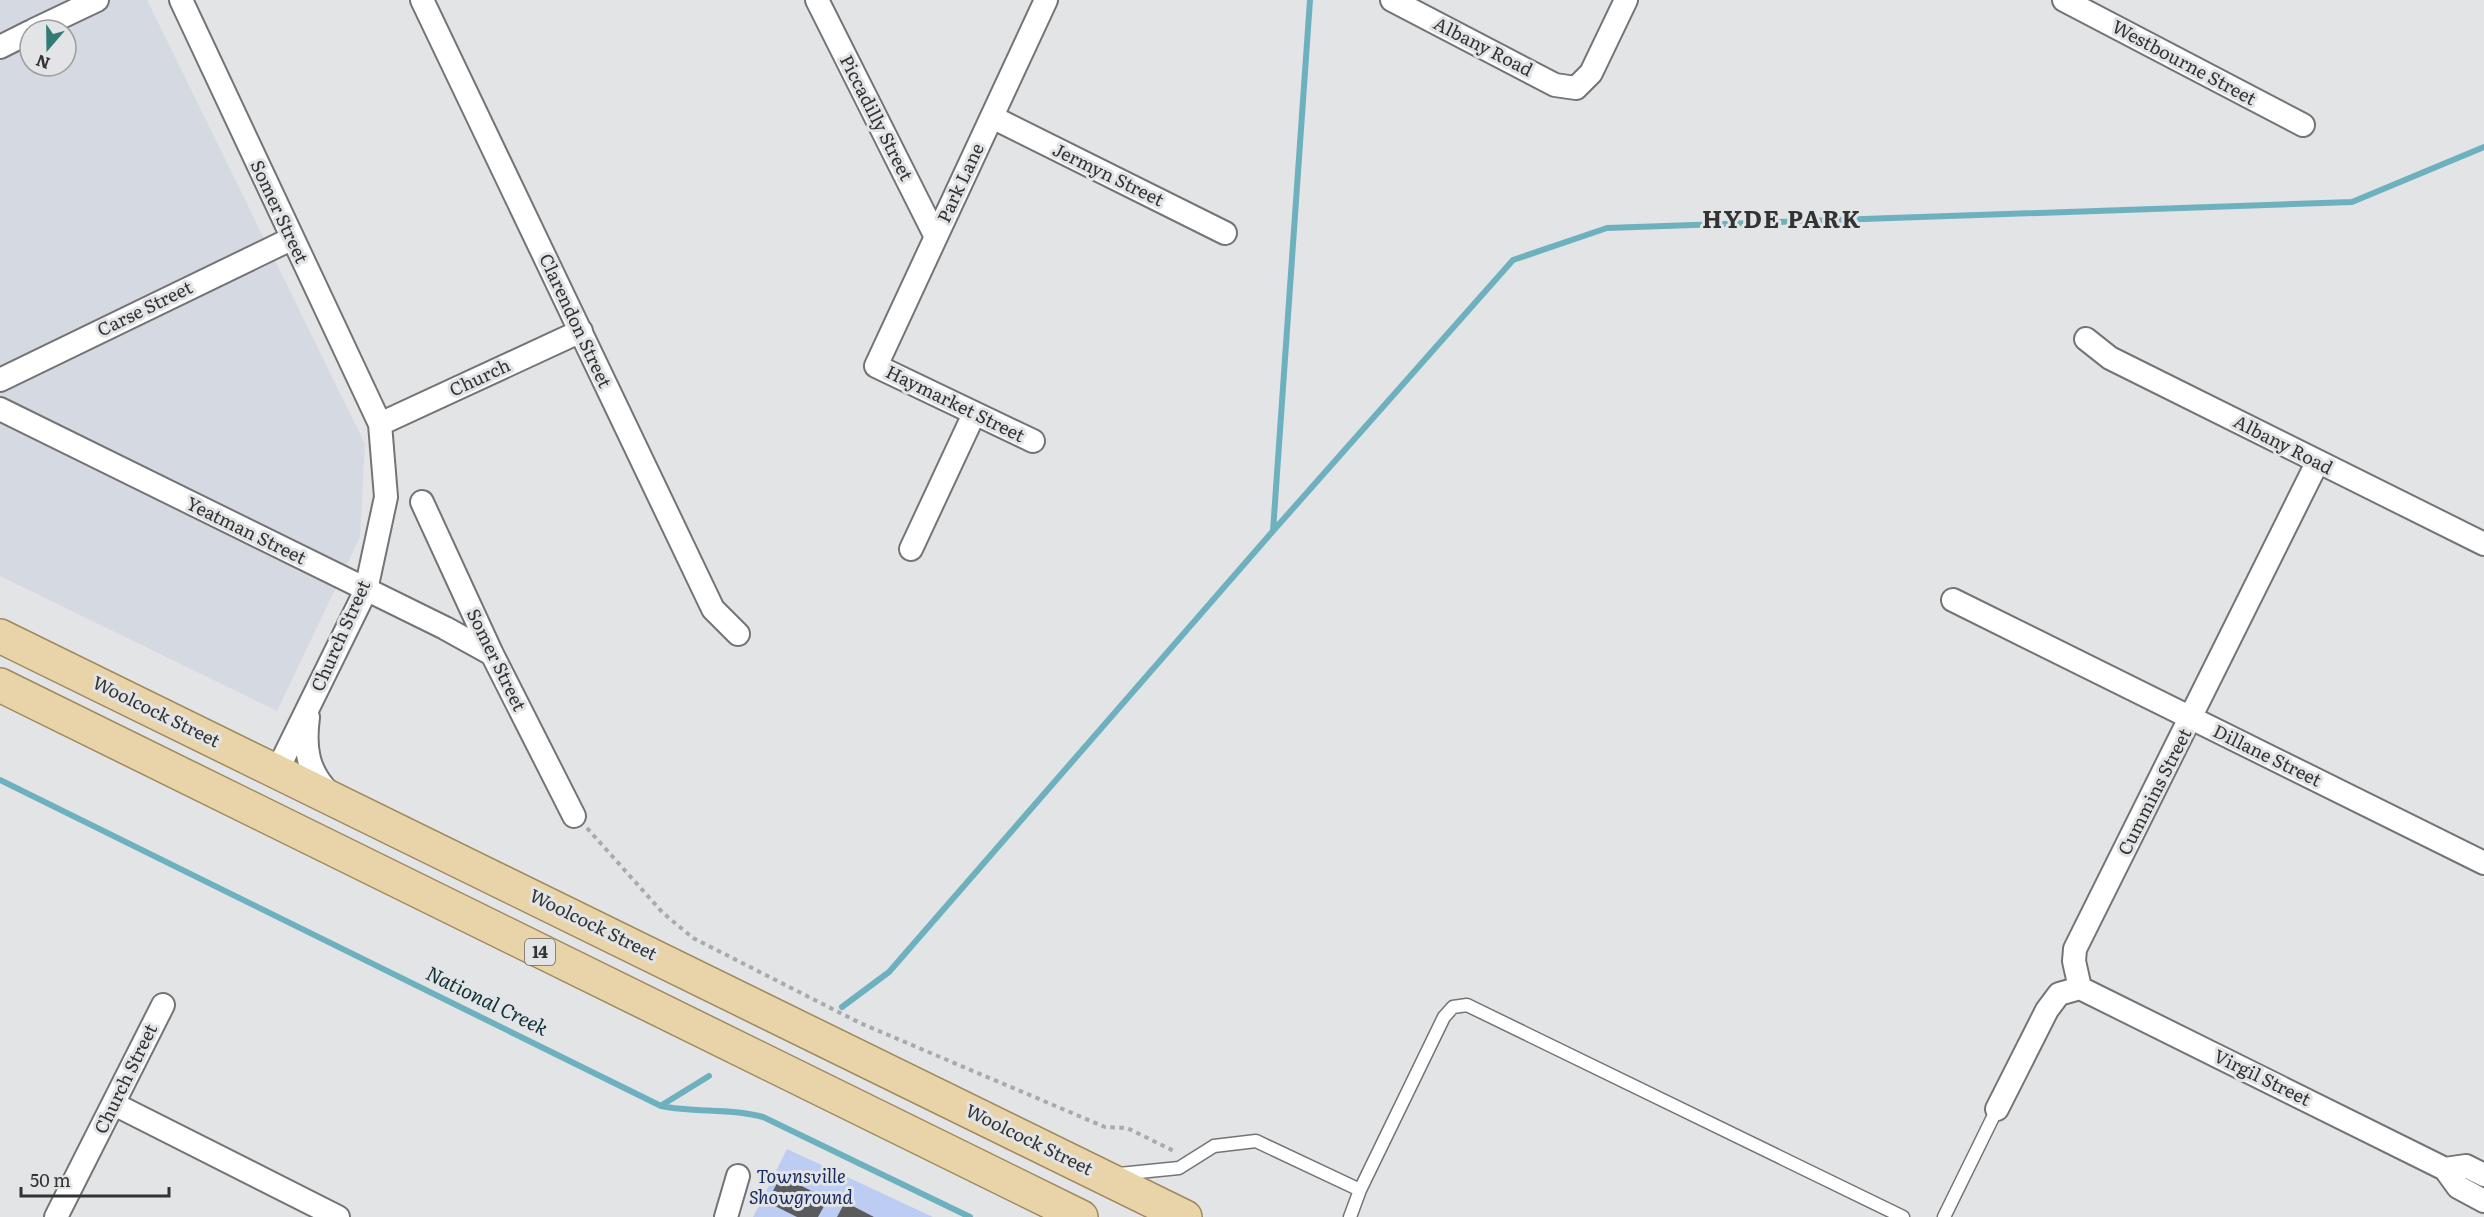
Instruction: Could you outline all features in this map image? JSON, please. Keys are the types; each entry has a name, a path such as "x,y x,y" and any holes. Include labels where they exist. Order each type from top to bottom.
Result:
{"main road":[{"name":"Woolcock Street","path":"0,636 333,797 1185,1217"},
{"name":"14","path":"0,685 1081,1217"},
{"path":"277,771 273,787 274,798 315,841"}],"street":[{"path":"59,18 97,0"},
{"name":"Somer Street","path":"181,0 380,424"},
{"name":"Clarendon Street","path":"422,0 712,609 738,634"},
{"name":"Piccadilly Street","path":"817,0 936,237"},
{"name":"Park Lane","path":"876,366 1046,0"},
{"name":"Albany Road","path":"1392,0 1555,85 1576,88 1591,73 1626,0"},
{"name":"Westbourne Street","path":"2064,0 2303,125"},
{"path":"0,46 18,38"},
{"name":"Jermyn Street","path":"992,117 1225,233"},
{"name":"Carse Street","path":"0,380 291,238"},
{"name":"Church","path":"380,424 581,331"},
{"name":"Albany Road","path":"2086,339 2109,358 2484,544"},
{"name":"Haymarket Street","path":"876,366 1033,441"},
{"name":"Yeatman Street","path":"0,409 445,628 492,654"},
{"path":"911,549 974,414"},
{"name":"Church Street","path":"277,771 366,590 386,497 380,424"},
{"name":"Cummins Street","path":"2080,988 2074,961 2075,949 2192,719 2317,463"},
{"name":"Somer Street","path":"422,502 492,654 574,816"},
{"name":"Dillane Street","path":"1953,600 2484,863"},
{"path":"310,704 305,738 308,761 317,779 333,797"},
{"path":"1997,1109 2047,1010 2059,994 2080,988"},
{"name":"Virgil Street","path":"2080,988 2445,1169 2458,1187 2484,1201"},
{"name":"Church Street","path":"56,1217 162,1005"},
{"path":"114,1104 338,1217"},
{"name":"Virgil Street","path":"2445,1169 2466,1166 2484,1175"},
{"path":"726,1217 738,1176"}],"lane":[{"path":"1350,1217 1360,1190 1444,1017 1453,1007 1467,1005 1903,1217"},
{"path":"1944,1217 1997,1109"},
{"path":"1099,1175 1179,1168 1214,1146 1256,1141 1360,1190"}],"path":[{"path":"574,816 600,840 663,913 693,938 860,1023 1105,1127 1127,1128 1192,1160"}],"shaded area":[{"path":"0,0 147,0 365,444 360,537 277,711 0,576"}],"green space":[{"name":"Townsville Showground","path":"787,1149 933,1217 753,1217"}],"building":[{"path":"781,1176 828,1199 818,1217 797,1217 767,1202"},
{"path":"845,1202 874,1217 837,1217"}],"waterway":[{"path":"1273,531 1310,0"},
{"path":"842,1007 889,972 1273,531 1513,260 1607,228 2352,202 2484,147"},
{"name":"National Creek","path":"0,780 661,1106 738,1112 763,1117 970,1217"},
{"path":"662,1105 709,1076"}],"district":[{"name":"HYDE PARK","path":"1782,220"}]}
